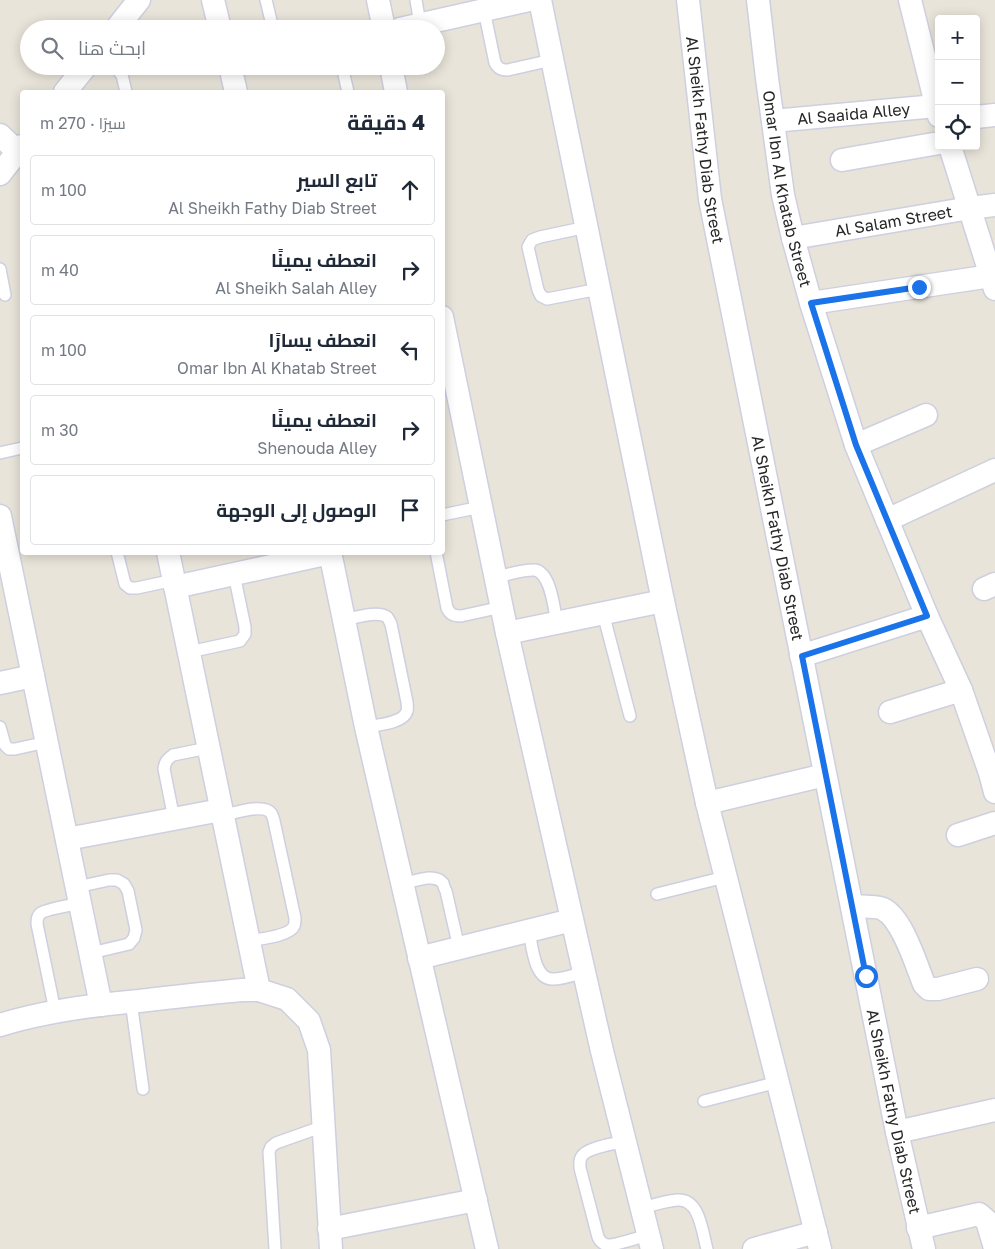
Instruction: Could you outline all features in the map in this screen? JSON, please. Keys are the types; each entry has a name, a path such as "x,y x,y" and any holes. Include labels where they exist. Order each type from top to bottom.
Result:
{"street":[{"path":"123,20 139,0"},
{"path":"213,0 218,20"},
{"path":"378,0 382,20"},
{"path":"440,20 529,0"},
{"path":"540,0 663,601 707,803 818,1240 765,1248"},
{"name":"Al Sheikh Fathy Diab Street","path":"688,0 710,199 897,1132 921,1239"},
{"name":"Omar Ibn Al Khatab Street","path":"758,0 766,78 783,195 811,303 856,445 927,616 961,690 986,730 990,773 995,792"},
{"path":"910,0 936,105"},
{"path":"67,90 79,75"},
{"path":"393,75 396,90"},
{"name":"Al Saaida Alley","path":"773,121 935,111"},
{"path":"980,117 995,115"},
{"path":"0,135 20,149 0,174"},
{"path":"842,160 935,144"},
{"path":"811,303 993,283 951,150"},
{"name":"Al Salam Street","path":"793,238 995,205"},
{"path":"446,348 507,633 572,920 602,1051 650,1242"},
{"path":"856,445 926,415"},
{"path":"887,520 995,470"},
{"path":"9,526 33,676 101,1005"},
{"path":"169,555 259,990"},
{"path":"330,555 366,727 487,1249"},
{"path":"174,584 234,574 295,556"},
{"path":"507,633 663,601"},
{"path":"802,656 927,616"},
{"path":"0,683 33,676"},
{"path":"890,712 961,690"},
{"path":"707,803 825,776"},
{"path":"67,839 174,818 222,813"},
{"path":"958,835 995,823"},
{"path":"852,906 882,908 893,918 903,933 924,984 929,989 938,989 977,979"},
{"path":"419,958 572,920"},
{"path":"0,1025 55,1011 242,990 259,990 287,1000 309,1021 319,1050 330,1239 476,1200"},
{"path":"897,1132 995,1110"},
{"path":"921,1239 979,1214 987,1221 995,1248"}],"lane":[{"path":"266,0 271,20"},
{"path":"412,20 416,0"},
{"path":"484,10 498,68 508,70 552,60"},
{"path":"122,75 126,90"},
{"path":"344,75 348,90"},
{"path":"587,227 532,240 528,248 529,256 538,290 541,296 547,299 599,289"},
{"path":"0,269 5,295"},
{"path":"0,453 20,448"},
{"path":"445,514 481,507"},
{"path":"118,555 124,584 130,588 174,584"},
{"path":"437,555 447,608 450,613 455,616 502,607"},
{"path":"496,577 529,570 537,570 544,574 548,581 557,623"},
{"path":"189,652 240,641 245,634 234,574"},
{"path":"603,613 630,716"},
{"path":"344,620 381,614 388,618 391,624 408,710 404,717 398,721 366,727"},
{"path":"0,727 5,745 9,749 47,742"},
{"path":"174,818 164,769 165,763 173,755 208,748"},
{"path":"222,813 258,808 265,809 272,814 294,918 294,925 290,931 284,934 248,941"},
{"path":"657,894 725,877"},
{"path":"402,884 428,878 436,878 443,883 459,948"},
{"path":"55,1011 37,918 41,912 109,880 117,880 124,884 128,891 136,930 134,938 129,944 121,947 91,953"},
{"path":"529,931 538,968 541,975 546,979 584,972"},
{"path":"131,1001 142,1089"},
{"path":"704,1101 778,1082"},
{"path":"275,1249 269,1152 276,1143 324,1126"},
{"path":"625,1141 590,1150 583,1154 580,1160 582,1176 601,1242 606,1245 650,1242"},
{"path":"642,1208 677,1200 685,1201 692,1205 697,1211 707,1249"}],"route":[{"path":"866,976 802,656 927,616 856,445 811,303 919,287"}]}
